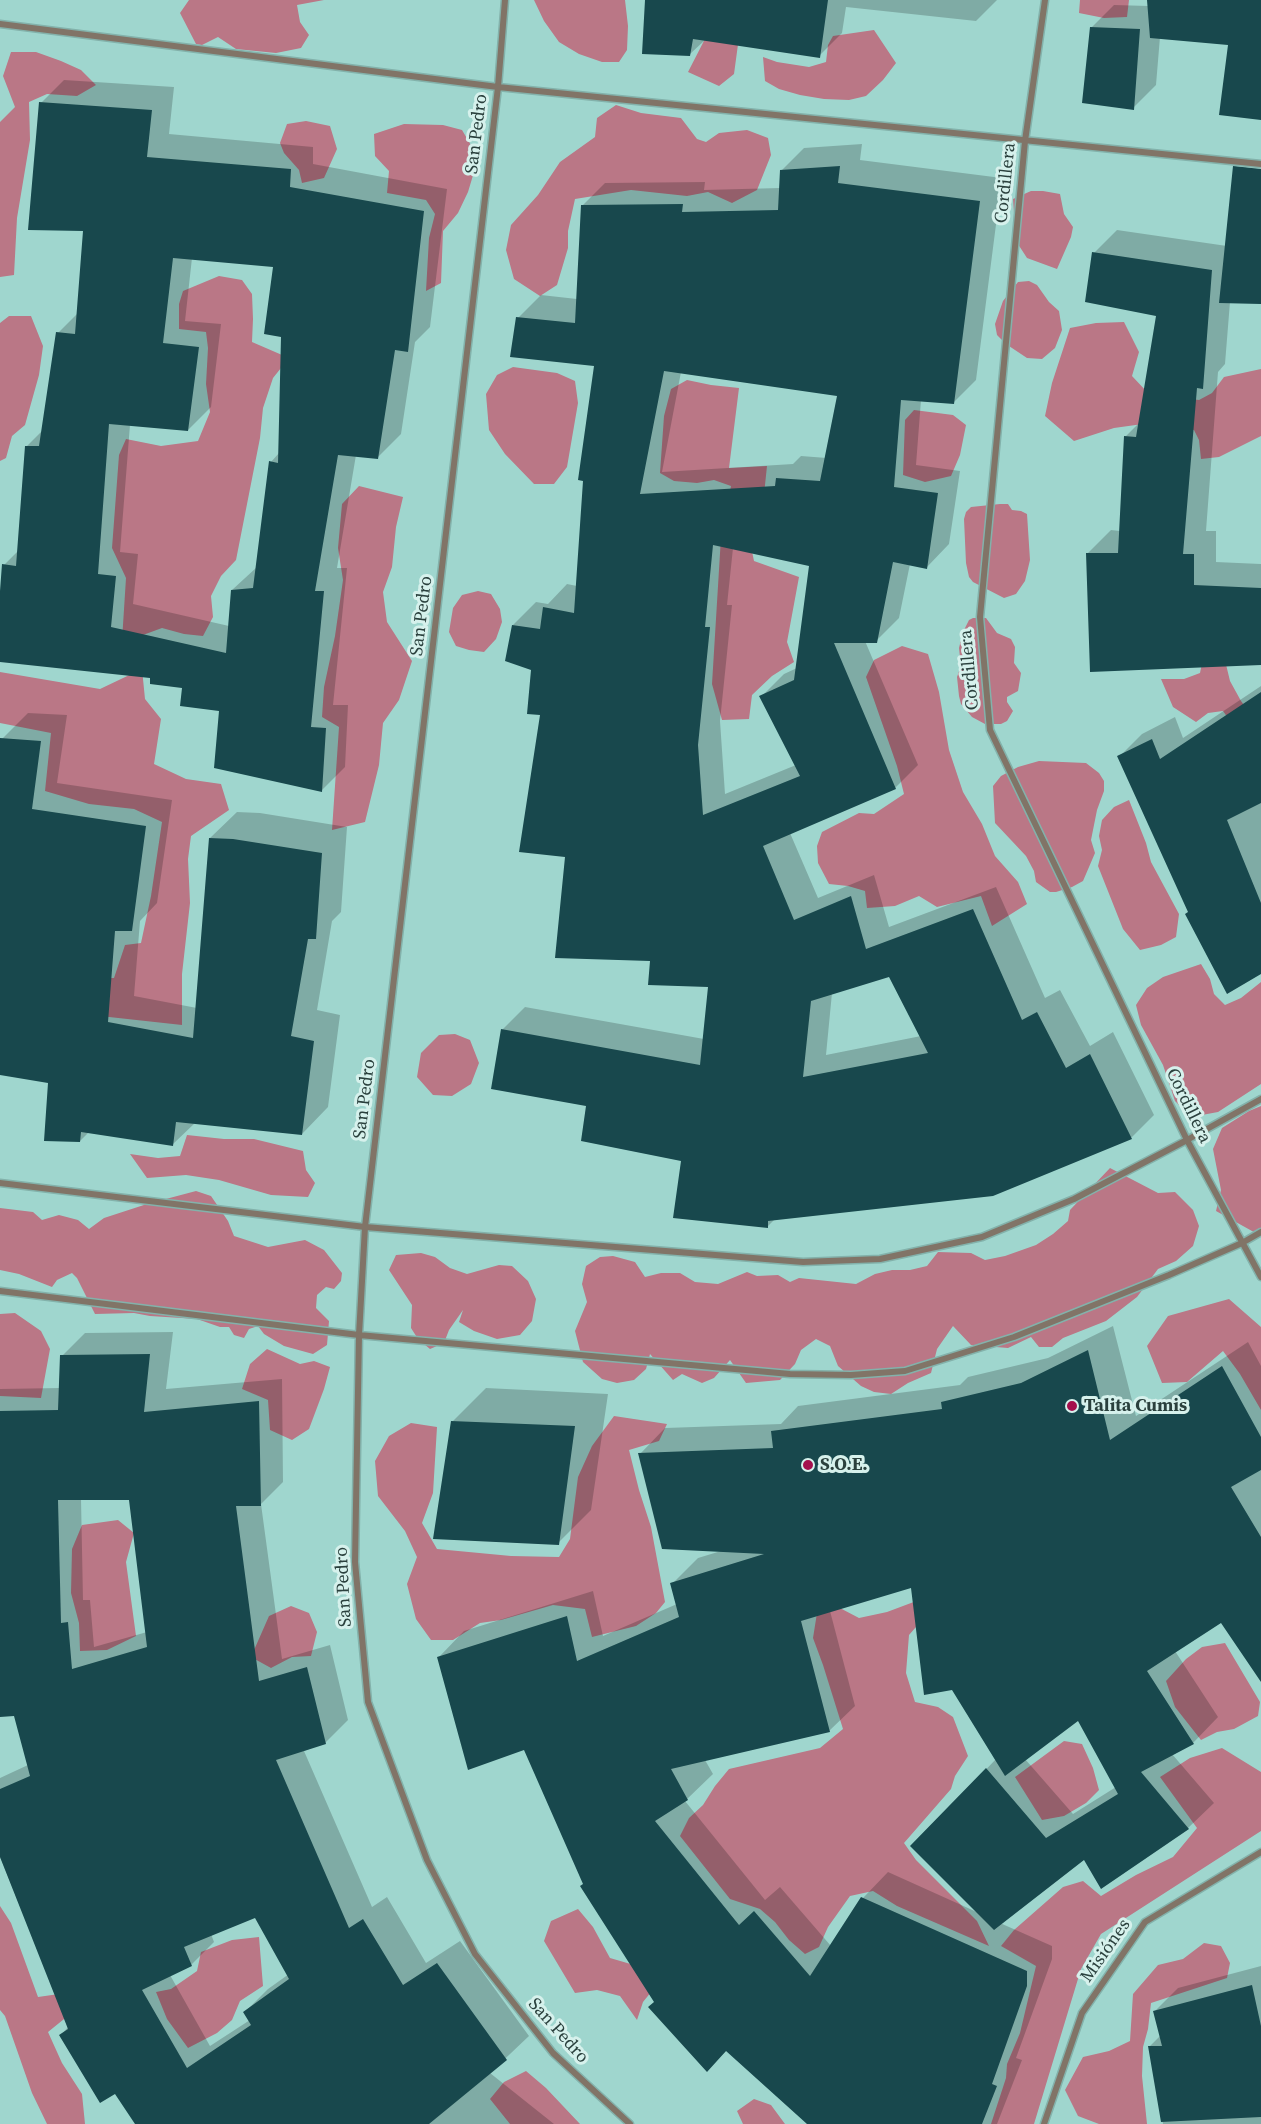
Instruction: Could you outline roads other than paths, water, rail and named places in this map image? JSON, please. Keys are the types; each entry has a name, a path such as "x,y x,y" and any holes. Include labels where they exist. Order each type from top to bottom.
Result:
{"street":[{"name":"San Pedro","path":"505,0 498,87 365,1227 355,1562 368,1702 427,1860 475,1954 553,2053 630,2124"},
{"name":"Cordillera","path":"1045,0 1025,141 980,617 990,730 1187,1140 1261,1277"},
{"path":"0,24 498,87 1261,164"},
{"path":"0,1183 365,1227 803,1262 880,1259 982,1237 1074,1199 1261,1099"},
{"path":"0,1291 360,1335 790,1374 851,1375 905,1371 1014,1337 1242,1243 1261,1232"},
{"name":"Misiónes","path":"1044,2124 1082,2013 1145,1922 1261,1852"}],"place":[{"name":"Talita Cumis","path":"1072,1406"},
{"name":"S.O.E.","path":"808,1465"}]}
